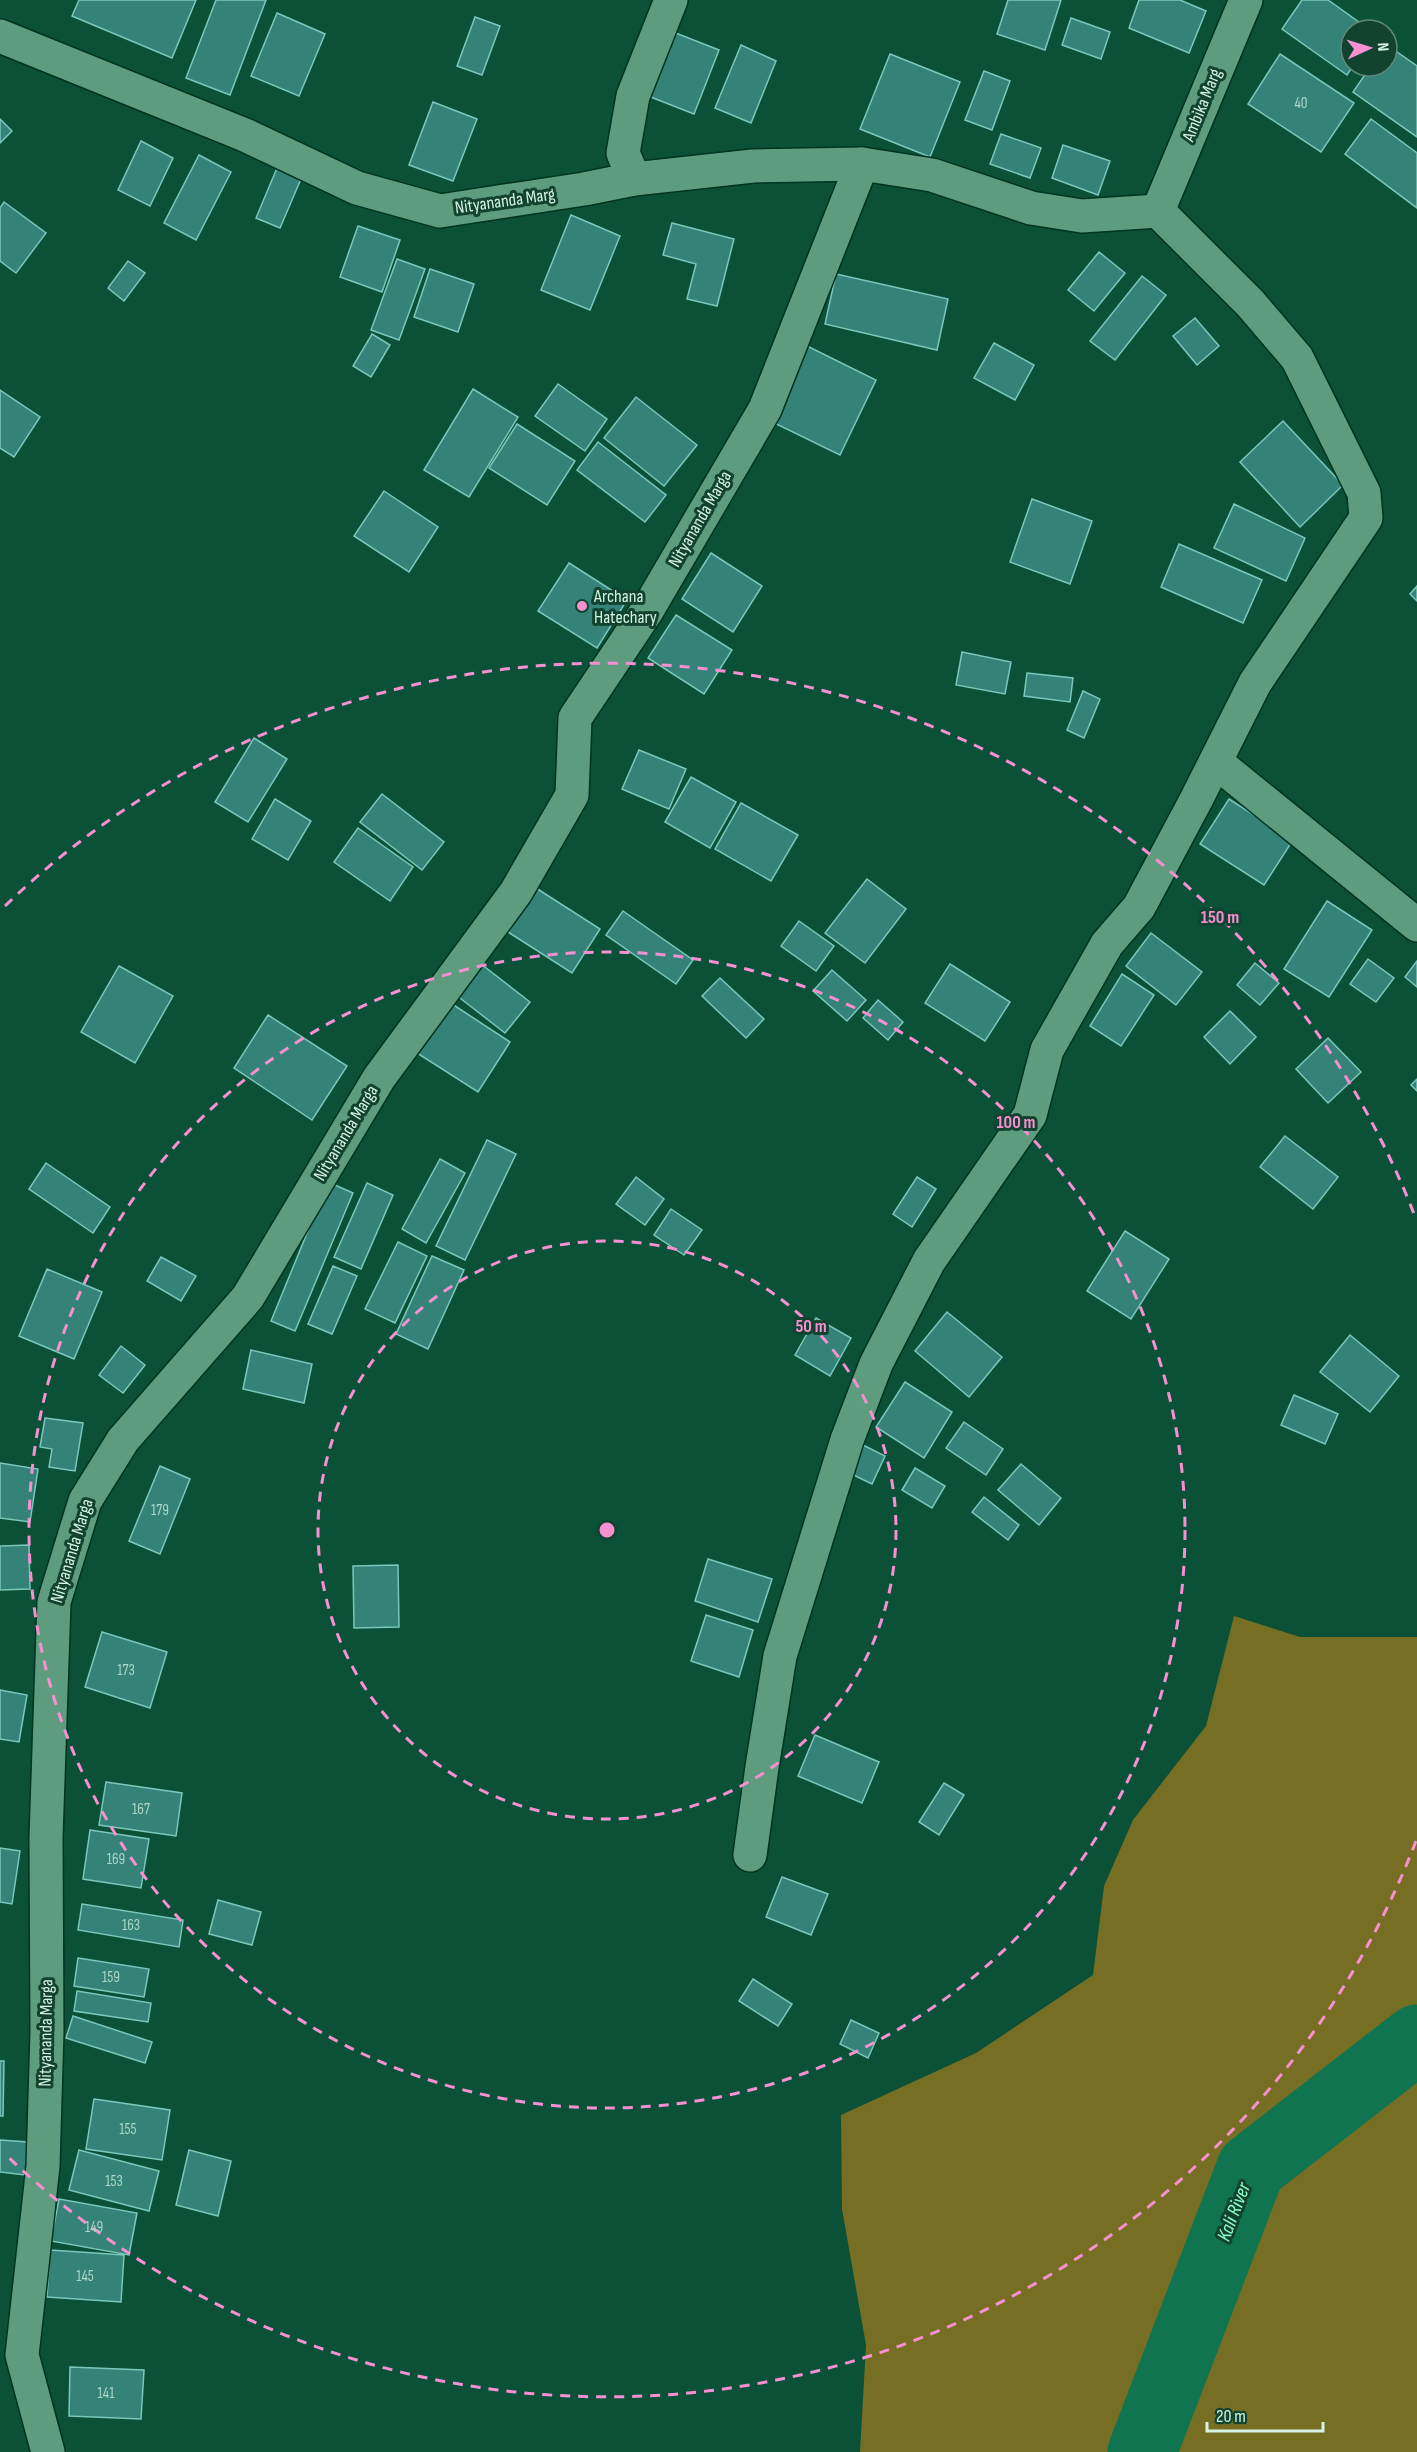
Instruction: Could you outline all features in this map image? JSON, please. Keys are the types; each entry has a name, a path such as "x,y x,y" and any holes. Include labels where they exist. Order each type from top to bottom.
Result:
{"street":[{"path":"634,179 623,153 633,96 671,0"},
{"name":"Ambika Marg","path":"1158,211 1246,0"},
{"name":"Nityananda Marg","path":"0,36 246,135 357,188 440,211 634,179 753,166 862,164"},
{"path":"750,1856 780,1656 846,1440 876,1364 929,1261 1030,1115 1047,1050 1107,944 1139,907 1255,683 1366,519 1364,493 1297,358 1250,303 1158,211 1082,216 1031,208 932,175 862,164"},
{"name":"Nityananda Marga","path":"48,2452 22,2355 43,2166 47,2031 46,1838 54,1602 85,1501 123,1440 248,1297 379,1078 522,882 572,795 574,718 648,609 765,409 862,164"},
{"path":"1216,762 1417,925"}],"shaded area":[{"path":"1234,1616 1300,1637 1417,1637 1417,2452 860,2452 866,2345 842,2209 841,2115 976,2053 1093,1975 1104,1886 1133,1820 1206,1726"}],"building":[{"path":"79,0 196,0 172,58 72,16"},
{"path":"216,0 266,0 230,95 186,78"},
{"path":"1008,0 1061,0 1045,50 997,34"},
{"path":"1139,0 1180,0 1206,11 1189,53 1129,28"},
{"path":"1302,0 1328,0 1353,18 1339,18 1339,69 1282,29"},
{"path":"277,13 325,34 299,96 251,76"},
{"path":"475,17 500,26 482,75 457,66"},
{"path":"1071,18 1110,32 1101,59 1062,45"},
{"path":"668,30 719,50 694,114 643,94"},
{"path":"741,45 776,61 751,123 715,108"},
{"path":"1399,53 1417,66 1417,137 1353,92 1363,78 1399,78"},
{"path":"890,54 960,82 930,157 860,129"},
{"path":"1280,54 1354,103 1321,152 1248,104"},
{"path":"984,71 1010,81 992,130 965,120"},
{"path":"433,102 477,119 453,181 409,165"},
{"path":"0,119 12,131 0,143"},
{"path":"1371,119 1417,153 1417,208 1345,154"},
{"path":"1001,134 1041,148 1030,178 990,164"},
{"path":"141,141 173,158 150,206 118,190"},
{"path":"1063,145 1110,161 1098,195 1052,178"},
{"path":"199,155 231,172 196,240 164,223"},
{"path":"277,168 301,179 280,228 256,218"},
{"path":"4,202 46,233 16,273 0,261 0,208"},
{"path":"571,215 620,236 590,310 541,290"},
{"path":"672,223 734,239 717,306 687,299 696,264 663,255"},
{"path":"358,226 400,240 382,292 340,277"},
{"path":"1099,252 1125,273 1094,311 1068,290"},
{"path":"397,259 425,269 399,340 371,330"},
{"path":"128,261 145,273 124,301 108,288"},
{"path":"430,269 474,284 458,332 414,317"},
{"path":"836,274 948,299 937,350 825,324"},
{"path":"1142,276 1166,295 1115,360 1090,341"},
{"path":"1195,318 1219,346 1197,365 1173,336"},
{"path":"372,334 390,345 371,377 353,366"},
{"path":"994,343 1034,365 1015,400 974,378"},
{"path":"803,344 876,380 840,455 766,419"},
{"path":"558,384 607,419 585,451 535,416"},
{"path":"473,389 518,417 469,497 424,470"},
{"path":"0,390 40,417 14,457 0,448"},
{"path":"636,397 697,445 664,486 604,438"},
{"path":"1283,421 1343,485 1300,527 1240,462"},
{"path":"517,424 575,461 547,505 489,468"},
{"path":"598,442 666,495 645,522 577,470"},
{"path":"384,491 438,527 409,572 354,536"},
{"path":"1032,499 1092,521 1070,584 1010,562"},
{"path":"1234,504 1305,538 1286,581 1214,548"},
{"path":"1179,544 1262,580 1243,623 1161,587"},
{"path":"711,553 762,586 733,632 682,599"},
{"name":"Archana Hatechary","path":"569,563 627,600 597,648 538,611"},
{"path":"1417,586 1417,601 1410,594"},
{"path":"676,615 732,650 704,694 648,658"},
{"path":"962,652 1011,662 1005,694 956,685"},
{"path":"1027,673 1073,678 1070,702 1024,696"},
{"path":"1083,691 1100,699 1084,738 1067,730"},
{"path":"254,738 287,759 248,822 215,802"},
{"path":"639,750 686,769 669,809 622,789"},
{"path":"691,777 736,802 710,848 665,822"},
{"path":"382,794 444,842 422,870 360,822"},
{"path":"275,799 311,821 288,860 252,839"},
{"path":"1229,799 1293,840 1264,885 1200,844"},
{"path":"741,803 798,835 771,881 715,849"},
{"path":"358,828 413,867 390,901 334,862"},
{"path":"867,879 906,909 865,963 825,933"},
{"path":"536,888 600,929 572,973 508,932"},
{"path":"1327,901 1372,930 1329,997 1284,969"},
{"path":"623,911 693,960 676,984 606,935"},
{"path":"799,921 834,946 816,971 781,946"},
{"path":"1151,933 1202,972 1176,1005 1126,966"},
{"path":"1368,959 1394,978 1376,1002 1350,984"},
{"path":"1417,961 1417,987 1405,977"},
{"path":"1255,963 1279,983 1260,1005 1237,985"},
{"path":"481,964 530,1002 505,1033 456,995"},
{"path":"950,964 1010,1002 985,1041 925,1003"},
{"path":"119,966 173,996 135,1063 81,1032"},
{"path":"832,970 866,1000 847,1021 813,991"},
{"path":"1122,974 1154,995 1121,1046 1090,1026"},
{"path":"720,978 764,1019 746,1038 702,996"},
{"path":"878,1000 903,1022 888,1040 863,1018"},
{"path":"449,1002 510,1042 478,1092 417,1053"},
{"path":"1230,1011 1256,1037 1230,1064 1204,1037"},
{"path":"268,1015 347,1066 312,1120 234,1068"},
{"path":"1328,1038 1361,1072 1328,1103 1296,1069"},
{"path":"1417,1079 1417,1091 1411,1085"},
{"path":"1285,1136 1338,1177 1313,1209 1260,1167"},
{"path":"487,1140 516,1154 465,1260 436,1246"},
{"path":"440,1159 465,1173 426,1243 402,1229"},
{"path":"46,1163 110,1207 93,1233 29,1189"},
{"path":"636,1177 664,1199 645,1225 616,1204"},
{"path":"917,1177 936,1189 912,1227 893,1214"},
{"path":"328,1182 353,1193 295,1331 271,1321"},
{"path":"367,1183 393,1195 361,1269 334,1257"},
{"path":"671,1209 702,1230 684,1255 654,1235"},
{"path":"1125,1231 1169,1259 1131,1319 1087,1291"},
{"path":"398,1242 427,1256 395,1323 365,1309"},
{"path":"432,1256 464,1270 428,1349 396,1334"},
{"path":"161,1257 196,1276 181,1301 147,1281"},
{"path":"333,1266 357,1276 332,1334 308,1324"},
{"path":"47,1269 102,1292 74,1359 19,1336"},
{"path":"947,1312 1002,1357 969,1397 915,1351"},
{"path":"816,1318 851,1338 830,1376 795,1355"},
{"path":"1350,1335 1399,1376 1370,1412 1320,1372"},
{"path":"121,1346 145,1365 123,1393 99,1375"},
{"path":"251,1350 312,1364 304,1403 243,1389"},
{"path":"905,1382 952,1412 924,1458 876,1427"},
{"path":"1294,1395 1338,1414 1325,1444 1281,1425"},
{"path":"45,1418 83,1423 75,1471 49,1467 52,1449 40,1447"},
{"path":"964,1422 1003,1449 986,1475 946,1448"},
{"path":"861,1444 885,1456 872,1484 847,1472"},
{"path":"0,1463 38,1469 30,1522 0,1518"},
{"path":"1021,1464 1061,1498 1039,1525 998,1490"},
{"path":"160,1466 190,1479 160,1554 129,1541"},
{"path":"915,1468 945,1486 932,1508 902,1490"},
{"path":"984,1497 1019,1525 1008,1540 972,1512"},
{"path":"29,1545 30,1589 0,1590 0,1546"},
{"path":"708,1559 772,1579 758,1622 695,1601"},
{"path":"398,1565 399,1627 354,1628 353,1566"},
{"path":"706,1615 753,1630 739,1677 691,1661"},
{"path":"102,1632 167,1652 150,1708 85,1687"},
{"path":"0,1690 27,1695 19,1742 0,1739"},
{"path":"815,1735 879,1762 862,1803 798,1776"},
{"path":"106,1782 182,1793 176,1836 99,1825"},
{"path":"944,1783 964,1795 939,1835 919,1822"},
{"path":"90,1830 149,1839 141,1888 83,1879"},
{"path":"0,1848 20,1851 12,1904 0,1902"},
{"path":"782,1877 828,1894 811,1935 766,1917"},
{"path":"218,1900 261,1912 252,1945 209,1934"},
{"path":"82,1904 183,1920 179,1947 78,1930"},
{"path":"78,1958 149,1969 144,1997 74,1986"},
{"path":"753,1979 792,2004 778,2026 739,2001"},
{"path":"77,1991 151,2003 148,2022 74,2011"},
{"path":"73,2016 152,2042 145,2063 66,2038"},
{"path":"851,2020 879,2033 868,2058 840,2044"},
{"path":"0,2061 4,2061 3,2116 0,2116"},
{"path":"94,2099 170,2110 162,2160 86,2149"},
{"path":"0,2140 28,2142 25,2175 0,2172"},
{"path":"79,2150 159,2171 149,2211 69,2190"},
{"path":"189,2150 231,2161 218,2216 176,2205"},
{"path":"59,2199 137,2213 129,2255 51,2241"},
{"path":"50,2250 124,2255 121,2302 47,2297"},
{"path":"70,2367 144,2370 141,2419 69,2416"}],"waterway":[{"name":"Kali River","path":"1142,2452 1251,2168 1417,2039"}],"place":[{"name":"Archana Hatechary","path":"582,606"}]}
